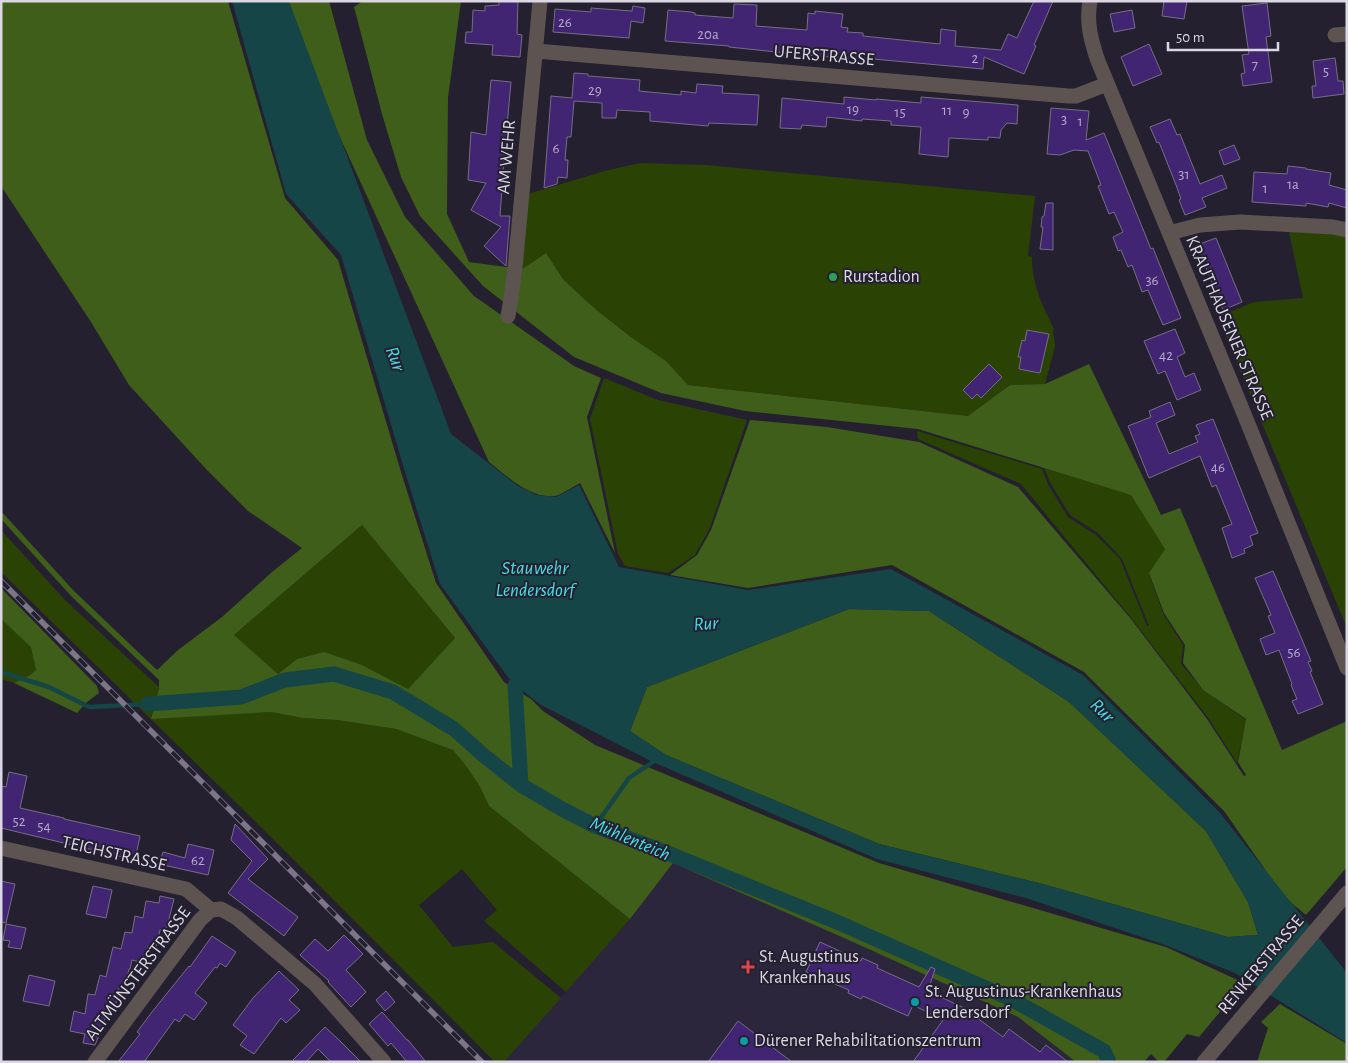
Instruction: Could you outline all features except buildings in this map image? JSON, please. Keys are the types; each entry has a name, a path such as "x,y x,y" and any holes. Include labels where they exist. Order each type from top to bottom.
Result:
{"street":[{"name":"AM WEHR","path":"508,316 512,299 540,1"},
{"name":"KRAUTHAUSENER STRASSE","path":"1090,1 1089,25 1093,47 1347,668"},
{"name":"UFERSTRASSE","path":"536,51 1068,96 1076,96 1108,84"},
{"path":"1169,233 1200,225 1240,222 1333,227 1347,230"},
{"name":"TEICHSTRASSE","path":"1,848 186,889 211,910"},
{"name":"RENKERSTRASSE","path":"1204,1062 1347,893"},
{"path":"211,910 221,909 237,918 315,984 384,1062"},
{"name":"ALTMÜNSTERSTRASSE","path":"95,1062 200,920 211,910"}],"shaded area":[{"name":"St. Augustinus Krankenhaus","path":"673,863 1018,1017 1076,1062 504,1062 630,919"}],"green space":[{"path":"1,1 228,1 285,198 338,260 436,583 504,682 531,699 543,711 595,745 879,863 1166,947 1244,983 1199,1037 1187,1034 1164,1062 1159,1062 1151,1054 1144,1062 1076,1062 1018,1017 673,863 630,919 489,806 479,785 453,750 396,729 337,720 303,718 271,712 151,719 159,688 159,680 72,597 1,519 1,511 73,590 157,670 178,650 222,617 302,548 248,511 206,469 129,385 91,322 1,186","holes":["362,525 455,638 408,689 362,665 324,652 297,659 278,674 234,635"]},
{"path":"288,1 329,1 367,140 405,217 474,296 574,366 601,378 587,417 615,553 580,483 555,496 537,494 511,480 489,462 326,107"},
{"path":"363,1 461,1 448,98 447,214 469,262 522,269 546,253 563,279 583,298 631,337 666,361 688,385 968,416 1010,385 1045,384 1089,364 1161,515 1180,508 1282,750 1347,721 1347,867 1306,915 1285,898 1224,811 1084,672 892,565 748,588 670,575 697,555 711,530 750,420 827,427 919,442 1018,487 1131,619 1207,719 1244,776 1246,775 1238,762 1246,719 1203,690 1183,663 1185,645 1164,613 1149,573 1165,549 1131,495 918,429 745,411 661,393 574,357 483,286 420,216 401,177 382,114 354,7"},
{"name":"Rurstadion","path":"640,163 706,165 1035,196 1028,256 1032,257 1036,285 1054,329 1055,346 1045,384 1010,385 968,416 688,385 666,361 631,337 583,298 563,279 546,253 522,269 528,194 605,171"},
{"path":"1289,232 1335,233 1347,236 1347,628 1218,317 1254,302 1303,298"},
{"path":"604,378 658,400 747,420 709,530 695,555 668,573 625,566 618,554 590,419"},
{"path":"917,431 1042,469 1049,486 1068,517 1096,535 1120,559 1147,626 1149,626 1122,559 1098,533 1070,515 1051,484 1044,468 1132,495 1165,549 1149,574 1163,614 1183,645 1181,664 1203,690 1246,720 1237,763 1209,719 1132,619 1021,484 918,439"},
{"path":"362,525 455,638 408,689 362,665 297,659 278,674 234,635"},
{"path":"1,530 65,600 159,687 151,718 271,712 303,718 337,720 396,729 453,750 479,785 489,806 630,919 566,992 484,921 497,910 462,869 419,905 453,947 493,942 561,998 504,1062 495,1062 267,833 1,572"},
{"path":"1,588 97,686 99,693 77,713 14,683 36,670 31,647 1,619"},
{"path":"849,609 929,611 1069,702 1206,831 1248,902 1258,935 1228,937 1043,884 879,844 666,755 630,731 647,687"},
{"path":"1,619 32,647 36,670 14,683 1,679"},
{"path":"1280,1004 1347,1044 1347,1062 1257,1062 1268,1028 1261,1022"}],"water":[{"name":"Stauwehr Lendersdorf","path":"232,1 289,1 451,434 518,486 536,495 556,497 579,485 619,567 748,590 891,569 1083,675 1220,813 1347,973 1347,1043 1235,973 1165,945 1026,898 877,859 653,762 541,705 515,685 440,584 341,255 286,194","holes":["849,609 929,611 1069,702 1206,831 1248,902 1258,935 1228,937 1043,884 879,844 666,755 630,731 647,687"]}],"waterway":[{"path":"1,672 49,687 89,707 148,704"},
{"name":"Mühlenteich","path":"148,704 241,697 285,680 334,674 393,692 454,729 521,785 562,809 595,826 660,850 837,922 1013,1000 1104,1051 1109,1062"},
{"path":"515,685 521,785"},
{"path":"595,826 629,778 653,762"}],"railway":[{"path":"1,581 482,1062"}],"place":[{"name":"Rurstadion","path":"833,277"},
{"name":"St. Augustinus Krankenhaus","path":"748,967"},
{"name":"St. Augustinus-Krankenhaus Lendersdorf","path":"915,1002"},
{"name":"Dürener Rehabilitationszentrum","path":"744,1041"}],"water label":[{"name":"Rur","path":"395,359"},
{"name":"Rur","path":"706,624"},
{"name":"Rur","path":"1102,711"}]}
